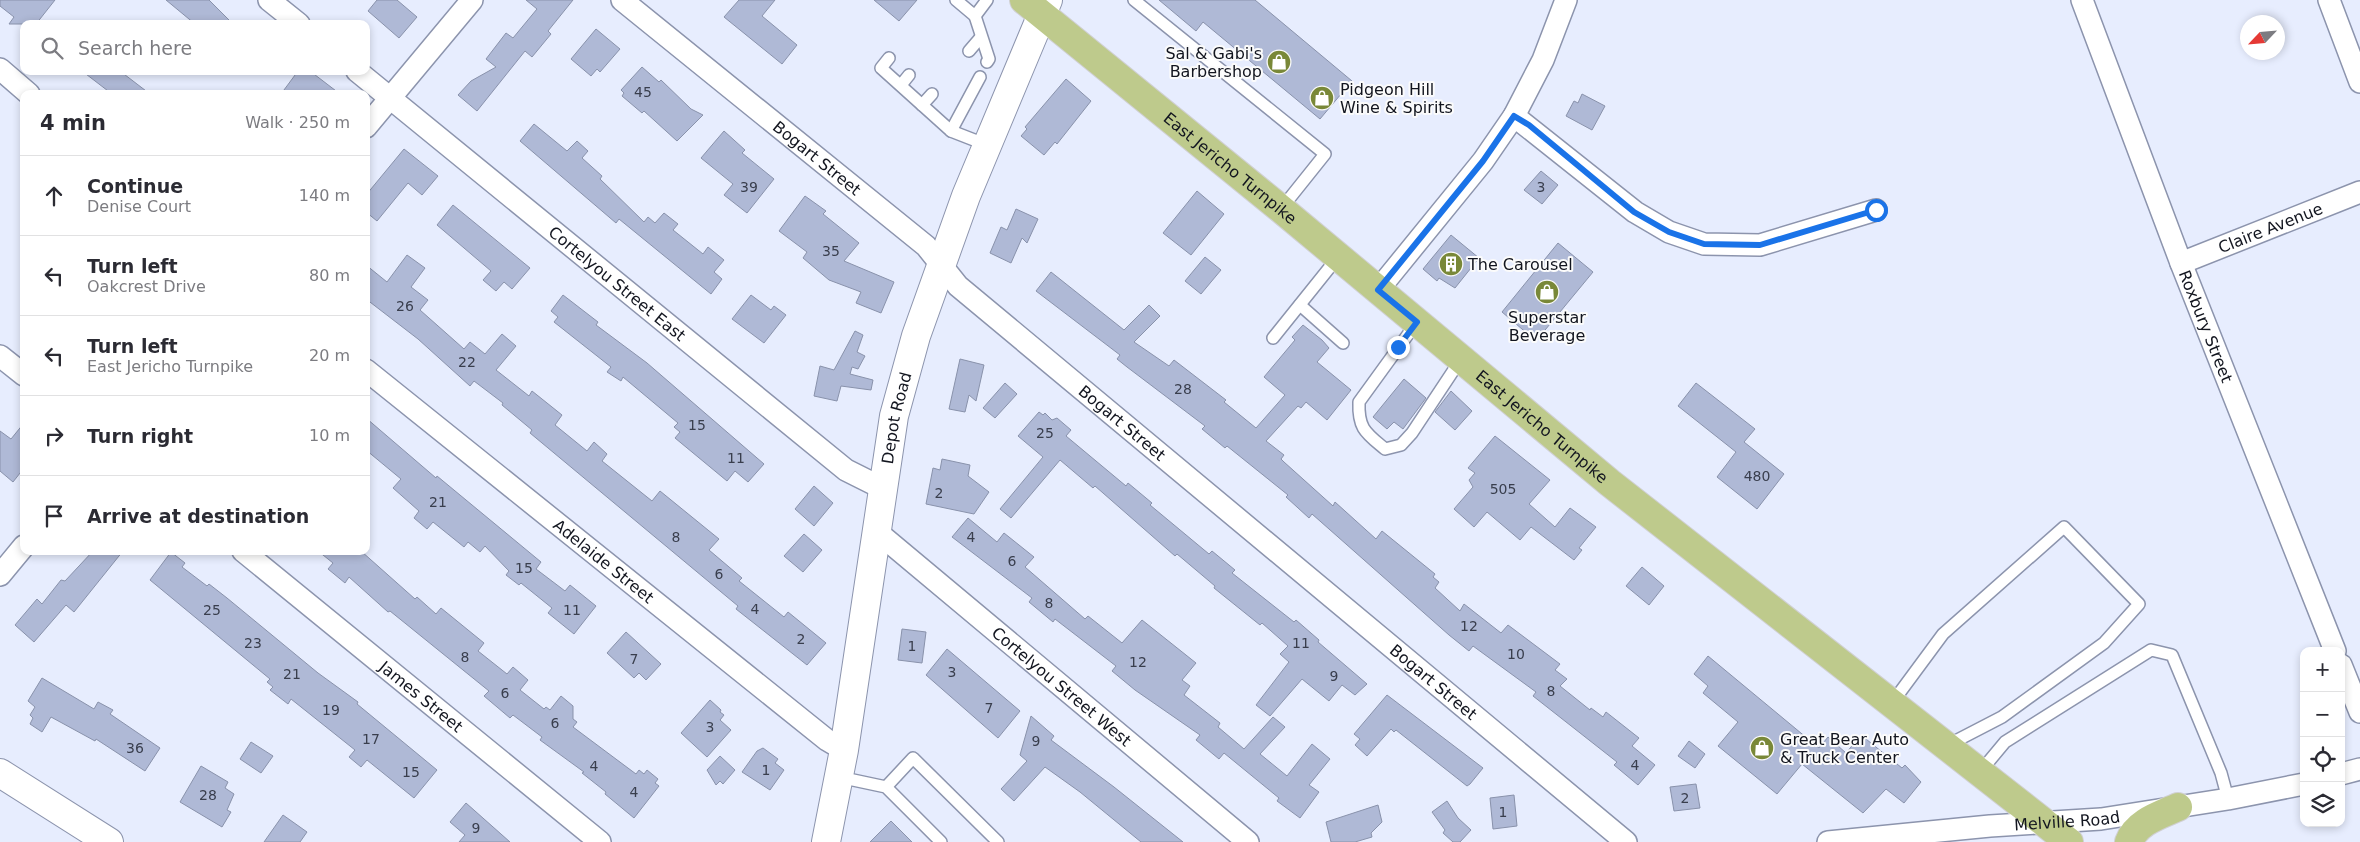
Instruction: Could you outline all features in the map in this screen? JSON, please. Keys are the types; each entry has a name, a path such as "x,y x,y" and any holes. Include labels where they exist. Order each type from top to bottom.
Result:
{"main road":[{"name":"East Jericho Turnpike","path":"1038,5 1338,258 1610,483 1776,615 2069,842"},
{"path":"2129,842 2137,829 2149,820 2178,807"}],"street":[{"path":"270,0 294,20"},
{"path":"370,121 472,0"},
{"name":"Bogart Street","path":"622,0 926,246 958,286 1626,842"},
{"path":"1378,290 1483,161 1514,116 1543,60 1566,0"},
{"name":"Roxbury Street","path":"2082,0 2181,263 2334,647"},
{"path":"2329,0 2360,82"},
{"name":"Depot Road","path":"826,842 844,750 894,416 916,336 966,196 988,145 1038,5"},
{"path":"0,70 24,90"},
{"name":"Cortelyou Street East","path":"362,75 846,470 882,488"},
{"path":"1514,116 1529,125 1634,212 1669,232 1704,244 1760,245 1876,210"},
{"name":"Claire Avenue","path":"2181,263 2360,192"},
{"path":"0,356 20,372"},
{"name":"Adelaide Street","path":"370,373 819,734 844,750"},
{"name":"Cortelyou Street West","path":"876,531 1248,842"},
{"path":"0,575 20,551"},
{"name":"James Street","path":"248,555 600,842"},
{"path":"2345,675 2360,712"},
{"path":"2345,773 2360,769"},
{"path":"0,773 109,842"},
{"name":"Melville Road","path":"1828,842 2101,819 2228,799 2300,785"}],"lane":[{"path":"975,16 987,0"},
{"path":"1134,0 1326,154 1282,209"},
{"path":"960,6 975,16 989,59 988,62"},
{"path":"969,51 981,37"},
{"path":"888,58 881,68 951,131 988,145"},
{"path":"901,86 909,75"},
{"path":"951,131 980,77"},
{"path":"922,105 932,94"},
{"path":"1273,338 1338,258"},
{"path":"1300,305 1343,343"},
{"path":"1417,322 1359,402 1360,418 1364,431 1386,449 1401,445 1412,433 1462,359"},
{"path":"1892,703 1943,634 2064,527 2139,604 2104,644 2002,717 1946,746"},
{"path":"1980,772 2005,742 2151,650 2172,655 2221,773 2228,799"},
{"path":"886,787 913,758 998,842"},
{"path":"839,777 886,787 941,842"}],"building":[{"path":"0,0 55,0 39,20 20,20 20,24 9,24 14,17 0,6"},
{"path":"166,0 209,0 229,20 190,20"},
{"path":"377,0 397,0 417,17 399,38 368,11"},
{"path":"526,0 573,0 548,31 551,34 532,57 525,51 477,111 458,95 471,81 496,67 486,59 506,33 513,38 537,9"},
{"path":"739,0 775,0 762,16 797,45 782,64 724,17"},
{"path":"874,0 917,0 899,21"},
{"path":"1159,0 1255,0 1352,81 1320,119 1203,22 1196,31"},
{"path":"596,29 620,49 600,72 597,69 591,76 571,59"},
{"path":"642,67 659,82 661,80 691,109 703,115 677,141 644,111 642,113 622,96 624,93 621,90"},
{"path":"87,75 125,75 145,90 107,90"},
{"path":"295,75 315,75 335,90 284,90"},
{"path":"1066,79 1091,101 1057,144 1055,142 1044,155 1021,136 1027,129 1025,127"},
{"path":"1582,94 1605,106 1592,130 1566,116 1574,101 1578,103"},
{"path":"534,124 567,151 577,141 588,151 582,158 602,176 600,179 644,222 648,217 655,223 664,213 678,224 673,230 703,254 708,247 724,260 714,272 722,279 711,294 619,219 616,223 520,141"},
{"path":"724,131 745,150 742,153 774,179 747,213 724,195 733,184 701,158"},
{"path":"404,149 438,176 422,195 408,183 377,221 370,215 370,190"},
{"path":"1541,171 1558,185 1542,204 1524,190"},
{"path":"1197,191 1224,214 1191,255 1163,233"},
{"path":"805,196 826,211 823,214 859,243 844,261 894,282 881,313 856,303 861,292 829,280 803,258 807,252 779,231"},
{"path":"453,205 530,268 512,289 504,282 496,291 483,280 491,271 437,225"},
{"path":"1016,209 1038,219 1027,243 1022,238 1011,263 990,253 1001,227 1007,230"},
{"name":"The Carousel","path":"1451,235 1479,258 1455,288 1439,278 1437,281 1423,269"},
{"name":"Superstar Beverage","path":"1558,243 1593,272 1536,341 1502,312"},
{"path":"407,255 425,268 411,287 428,300 420,310 464,349 470,342 485,354 502,334 516,346 496,370 529,396 532,391 562,415 555,425 587,451 594,442 607,454 602,461 652,501 660,491 719,539 709,550 742,578 739,581 784,617 788,612 826,643 807,665 736,609 738,606 530,433 532,430 502,405 503,403 474,381 470,386 418,339 370,302 370,268 387,282"},
{"path":"1205,257 1221,270 1201,294 1185,281"},
{"path":"1051,272 1124,330 1149,305 1160,316 1134,342 1169,366 1174,360 1226,400 1224,402 1256,428 1285,395 1264,377 1295,340 1292,337 1303,325 1322,340 1329,348 1317,362 1351,390 1327,420 1306,402 1301,408 1298,406 1266,441 1284,455 1281,459 1284,462 1333,506 1335,502 1376,539 1382,531 1435,574 1433,577 1439,582 1435,588 1460,611 1464,604 1501,633 1508,625 1560,664 1555,670 1567,679 1560,686 1590,710 1591,708 1603,717 1606,712 1639,738 1632,746 1655,765 1638,785 1614,765 1617,762 1533,696 1536,692 1473,646 1469,651 1449,635 1312,514 1309,518 1286,497 1288,495 1227,446 1225,448 1202,429 1205,426 1117,359 1120,355 1036,291"},
{"path":"563,295 598,322 596,325 647,363 764,464 748,482 735,471 727,481 675,438 680,432 674,427 678,423 623,377 621,381 607,372 611,367 554,322 558,317 551,311"},
{"path":"751,295 771,310 774,306 786,315 764,343 732,319"},
{"path":"855,331 863,335 857,352 865,356 858,369 852,367 850,374 873,380 871,390 841,386 837,401 814,396 820,366 834,370"},
{"path":"960,359 984,365 976,401 969,395 965,412 949,409"},
{"path":"1404,379 1426,398 1403,429 1394,422 1387,429 1373,417"},
{"path":"1005,383 1017,394 995,418 983,408"},
{"path":"1696,383 1755,429 1744,442 1784,474 1757,509 1717,477 1736,452 1678,406"},
{"path":"1451,391 1472,411 1455,430 1435,412"},
{"path":"1039,412 1043,415 1045,413 1052,420 1057,418 1071,430 1066,436 1126,486 1128,483 1152,503 1150,505 1209,554 1212,551 1235,570 1232,573 1294,622 1296,620 1319,640 1318,642 1367,684 1355,695 1342,685 1329,701 1302,679 1270,716 1256,705 1289,662 1280,654 1288,646 1262,623 1260,625 1214,588 1215,586 1177,554 1175,556 1095,486 1093,488 1060,460 1011,518 1000,509 1043,457 1018,436"},
{"path":"370,421 436,478 437,476 541,562 536,569 565,591 570,585 596,606 574,634 548,613 552,608 521,583 519,585 506,575 509,571 485,546 480,552 468,542 464,547 433,522 427,529 414,518 419,511 393,488 401,479 370,453"},
{"path":"20,428 20,473 13,482 0,471 0,431 11,439"},
{"path":"1495,436 1550,480 1529,504 1555,527 1570,508 1596,527 1579,548 1582,550 1574,560 1531,527 1520,540 1487,512 1474,527 1454,509 1473,487 1469,480 1475,473 1468,468"},
{"path":"942,459 970,465 968,476 989,492 974,514 926,504 933,468 940,470"},
{"path":"814,486 833,503 814,526 795,509"},
{"path":"968,518 997,542 1004,533 1034,557 1025,567 1085,619 1088,616 1122,643 1142,620 1196,663 1182,680 1190,686 1184,695 1220,723 1218,727 1244,749 1273,717 1285,727 1260,754 1287,776 1312,744 1330,759 1309,785 1319,792 1300,818 1277,801 1279,798 1224,753 1219,759 1196,740 1200,735 1135,690 1112,671 1116,666 1055,619 1053,622 1029,602 1032,598 952,537"},
{"path":"804,534 822,550 803,572 784,556"},
{"path":"89,555 120,555 74,612 66,605 34,642 15,625 37,599 42,604 61,580 65,581"},
{"path":"169,555 175,555 185,563 182,567 207,586 209,584 318,673 358,702 357,704 437,770 414,798 367,760 361,767 349,757 355,750 291,699 288,704 270,690 273,687 267,682 270,679 150,580"},
{"path":"323,555 366,555 415,599 417,597 436,614 441,608 484,643 478,651 507,674 513,667 528,680 520,690 544,709 546,707 550,710 561,696 573,706 573,719 577,722 573,727 636,774 639,770 644,774 647,770 658,779 655,783 659,786 634,818 582,773 584,772 540,740 542,737 513,715 510,718 484,696 489,691 390,611 388,612 349,577 345,583 328,569 333,563"},
{"path":"1642,567 1664,586 1649,605 1626,586"},
{"path":"902,629 926,632 922,663 898,660"},
{"path":"626,632 661,664 646,680 639,673 634,678 607,653"},
{"path":"947,649 1020,711 998,738 926,675"},
{"path":"1708,656 1819,748 1828,737 1846,753 1861,735 1902,768 1905,765 1921,782 1904,803 1886,789 1863,813 1802,764 1777,794 1718,746 1738,722 1703,693 1708,686 1694,674"},
{"path":"42,678 94,709 98,702 113,710 110,714 160,748 145,771 96,739 95,741 51,717 42,732 30,724 33,718 30,715 35,707 28,701"},
{"path":"1387,695 1483,768 1470,784 1467,786 1396,730 1394,732 1391,729 1367,756 1355,745 1360,739 1354,734"},
{"path":"710,700 724,715 720,720 731,730 707,757 681,733"},
{"path":"1031,716 1054,736 1051,740 1183,842 1141,842 1080,792 1045,767 1014,801 1001,789 1027,761 1020,755"},
{"path":"1689,741 1705,754 1695,768 1678,756"},
{"path":"251,742 273,756 261,773 240,759"},
{"path":"763,748 778,759 775,763 784,770 770,790 742,772 757,751"},
{"path":"720,756 735,770 723,784 720,781 716,785 707,770"},
{"path":"201,766 228,782 225,788 234,794 227,810 231,812 222,827 180,802"},
{"path":"1696,784 1700,808 1674,811 1670,787"},
{"path":"1514,795 1517,826 1493,829 1490,798"},
{"path":"1447,801 1458,818 1471,830 1460,842 1453,842 1443,833 1445,830 1432,812"},
{"path":"466,803 510,842 459,842 465,835 450,822"},
{"path":"1378,805 1382,822 1371,833 1372,837 1355,842 1331,842 1326,822"},
{"path":"283,815 307,832 300,842 264,842"},
{"path":"891,821 912,842 870,842"}],"place":[{"name":"Sal & Gabi's Barbershop","path":"1279,62"},
{"name":"Pidgeon Hill Wine & Spirits","path":"1322,98"},
{"name":"The Carousel","path":"1451,264"},
{"name":"Superstar Beverage","path":"1547,292"},
{"name":"Great Bear Auto & Truck Center","path":"1762,748"}],"route":[{"path":"1398,347 1417,322 1378,290 1483,161 1514,116 1529,125 1634,212 1669,232 1704,244 1760,245 1876,210"}]}
